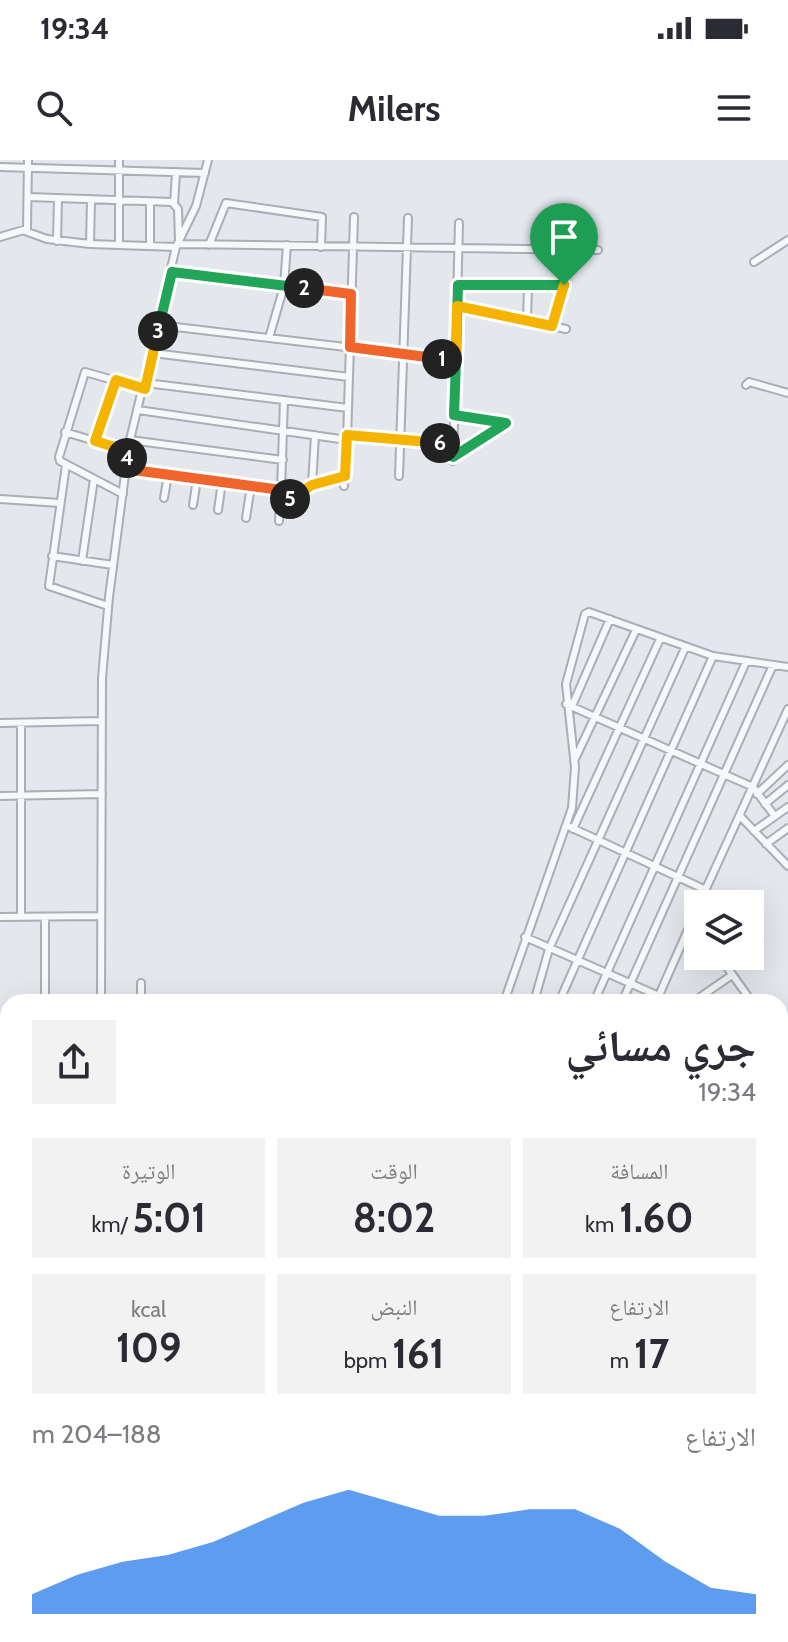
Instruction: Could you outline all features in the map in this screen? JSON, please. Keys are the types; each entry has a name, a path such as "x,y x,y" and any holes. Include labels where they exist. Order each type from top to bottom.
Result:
{"street":[{"path":"119,160 119,245"},
{"path":"101,994 101,721 113,565 130,440 178,244 196,206 208,160"},
{"path":"25,231 28,164"},
{"path":"0,167 28,164 205,173"},
{"path":"176,172 174,204 178,244"},
{"path":"28,197 174,204"},
{"path":"57,241 58,198"},
{"path":"90,244 91,200"},
{"path":"150,202 150,246"},
{"path":"209,245 226,203 322,217 321,247"},
{"path":"344,486 354,217"},
{"path":"399,476 408,218"},
{"path":"454,415 506,423 453,459 453,445 459,248 459,223"},
{"path":"552,326 579,229"},
{"path":"0,237 25,231 57,241 119,245 598,250"},
{"path":"754,262 788,240"},
{"path":"269,338 284,286 287,245"},
{"path":"172,272 351,294"},
{"path":"458,285 564,285"},
{"path":"527,321 528,285"},
{"path":"457,306 566,329"},
{"path":"159,325 456,360"},
{"path":"153,353 349,377"},
{"path":"123,494 59,459 85,372 145,386 348,408"},
{"path":"95,441 116,380"},
{"path":"746,385 749,382 788,393"},
{"path":"279,521 284,400"},
{"path":"138,410 315,435 453,445"},
{"path":"65,432 128,451"},
{"path":"312,485 315,435"},
{"path":"130,440 283,460"},
{"path":"66,465 52,556 51,587 108,606"},
{"path":"126,469 281,490"},
{"path":"164,498 168,475"},
{"path":"281,505 312,485 345,476"},
{"path":"82,561 94,479"},
{"path":"193,505 197,479"},
{"path":"218,510 222,482"},
{"path":"246,518 251,486"},
{"path":"0,499 60,503"},
{"path":"52,556 113,565"},
{"path":"570,827 574,761 566,684 585,614 589,612 713,656 788,667"},
{"path":"569,705 610,619"},
{"path":"574,761 636,630"},
{"path":"507,994 525,937 570,827 621,727 660,639"},
{"path":"536,994 549,949 685,648"},
{"path":"563,994 713,656"},
{"path":"597,994 656,869 746,662"},
{"path":"626,994 773,665"},
{"path":"569,705 755,791 774,815"},
{"path":"570,827 626,856 706,890 785,725 788,709"},
{"path":"0,723 101,721"},
{"path":"21,723 21,917"},
{"path":"755,791 788,765"},
{"path":"765,804 788,785"},
{"path":"0,796 102,794"},
{"path":"754,831 788,807"},
{"path":"740,816 788,866"},
{"path":"766,844 788,828"},
{"path":"779,858 788,852"},
{"path":"0,917 101,916"},
{"path":"45,917 45,994"},
{"path":"525,937 649,994"},
{"path":"660,994 684,938"},
{"path":"729,970 746,994"},
{"path":"711,994 732,975"},
{"path":"141,983 141,994"},
{"path":"0,1368 0,1387"}],"route":[{"path":"564,285 458,285 457,306 456,360 350,347 351,294 172,272 145,389 116,380 95,441 128,451 126,469 281,490 281,505 312,485 345,476 347,435 453,445 453,457 495,433 506,423 454,415 456,360 457,306 552,326 564,285"}]}
